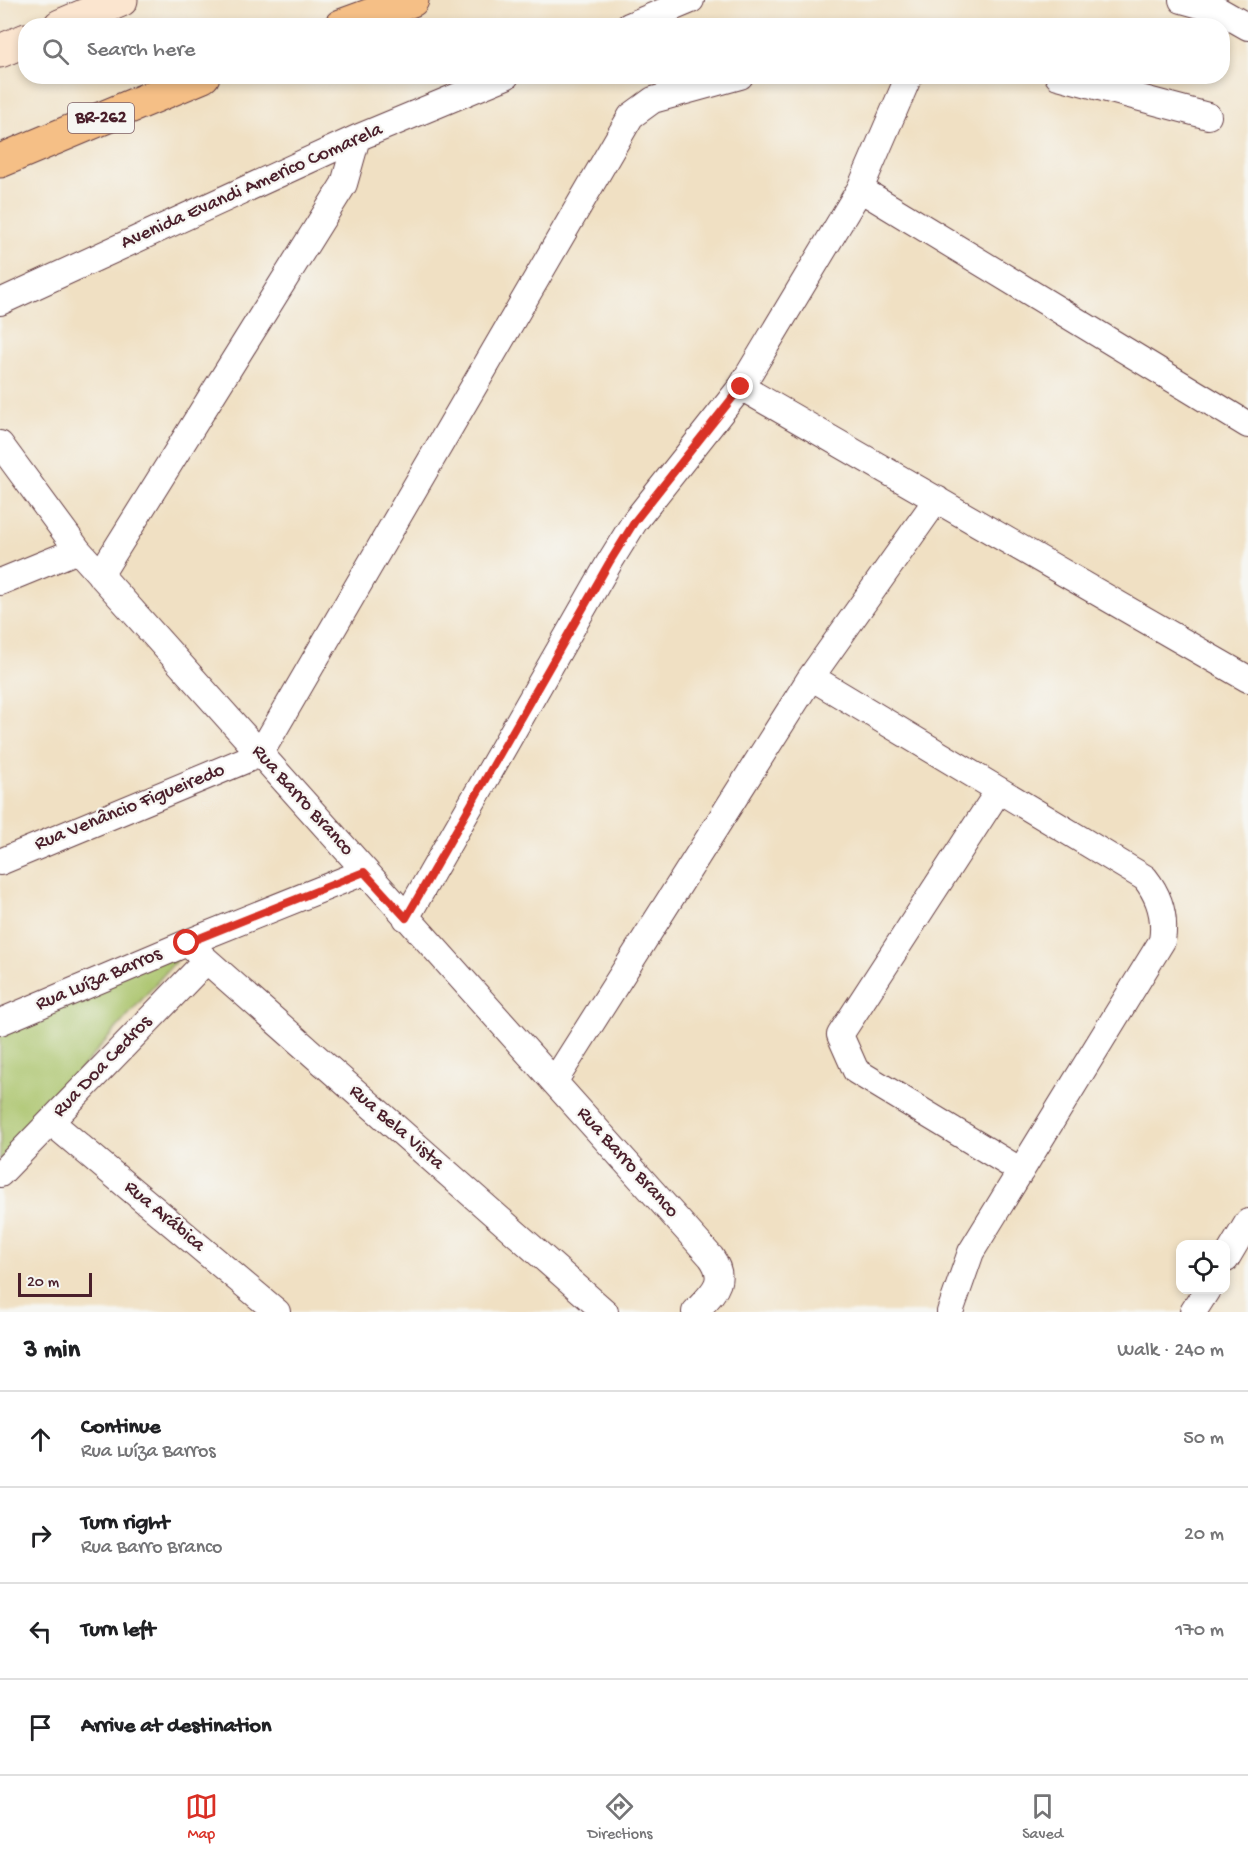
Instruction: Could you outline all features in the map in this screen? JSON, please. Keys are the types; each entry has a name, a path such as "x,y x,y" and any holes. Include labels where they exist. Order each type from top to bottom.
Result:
{"highway":[{"path":"363,18 412,0"},
{"name":"BR-262","path":"0,161 185,84"}],"street":[{"path":"79,18 121,0"},
{"path":"648,18 691,0"},
{"path":"1182,0 1218,10 1248,27"},
{"path":"0,51 18,43"},
{"name":"Avenida Evandi Americo Comarela","path":"0,302 357,138 487,84"},
{"path":"260,754 631,116 653,100 711,84"},
{"path":"406,918 609,563 630,530 741,387 860,189 906,84"},
{"path":"1088,84 1208,116"},
{"path":"100,575 344,184 357,138"},
{"path":"860,189 1248,425"},
{"path":"741,387 1248,680"},
{"name":"Rua Barro Branco","path":"0,444 78,550 711,1257 717,1265 720,1276 716,1289 695,1312"},
{"path":"554,1082 811,677 937,499"},
{"path":"0,582 78,550"},
{"path":"811,677 1145,878 1158,897 1164,919 1162,941 971,1252 950,1312"},
{"name":"Rua Venâncio Figueiredo","path":"0,862 260,754"},
{"path":"999,790 840,1035 856,1071 1021,1172"},
{"name":"Rua Luíza Barros","path":"0,1022 364,872"},
{"name":"Rua Bela Vista","path":"187,943 605,1312"},
{"name":"Rua Doa Cedros","path":"0,1174 206,961"},
{"name":"Rua Arábica","path":"51,1122 277,1312"},
{"path":"1230,1251 1248,1222"},
{"path":"1193,1312 1204,1294"}],"green space":[{"path":"188,947 0,1161 0,1026"}],"route":[{"path":"187,943 364,872 406,918 635,521 741,387"}]}
